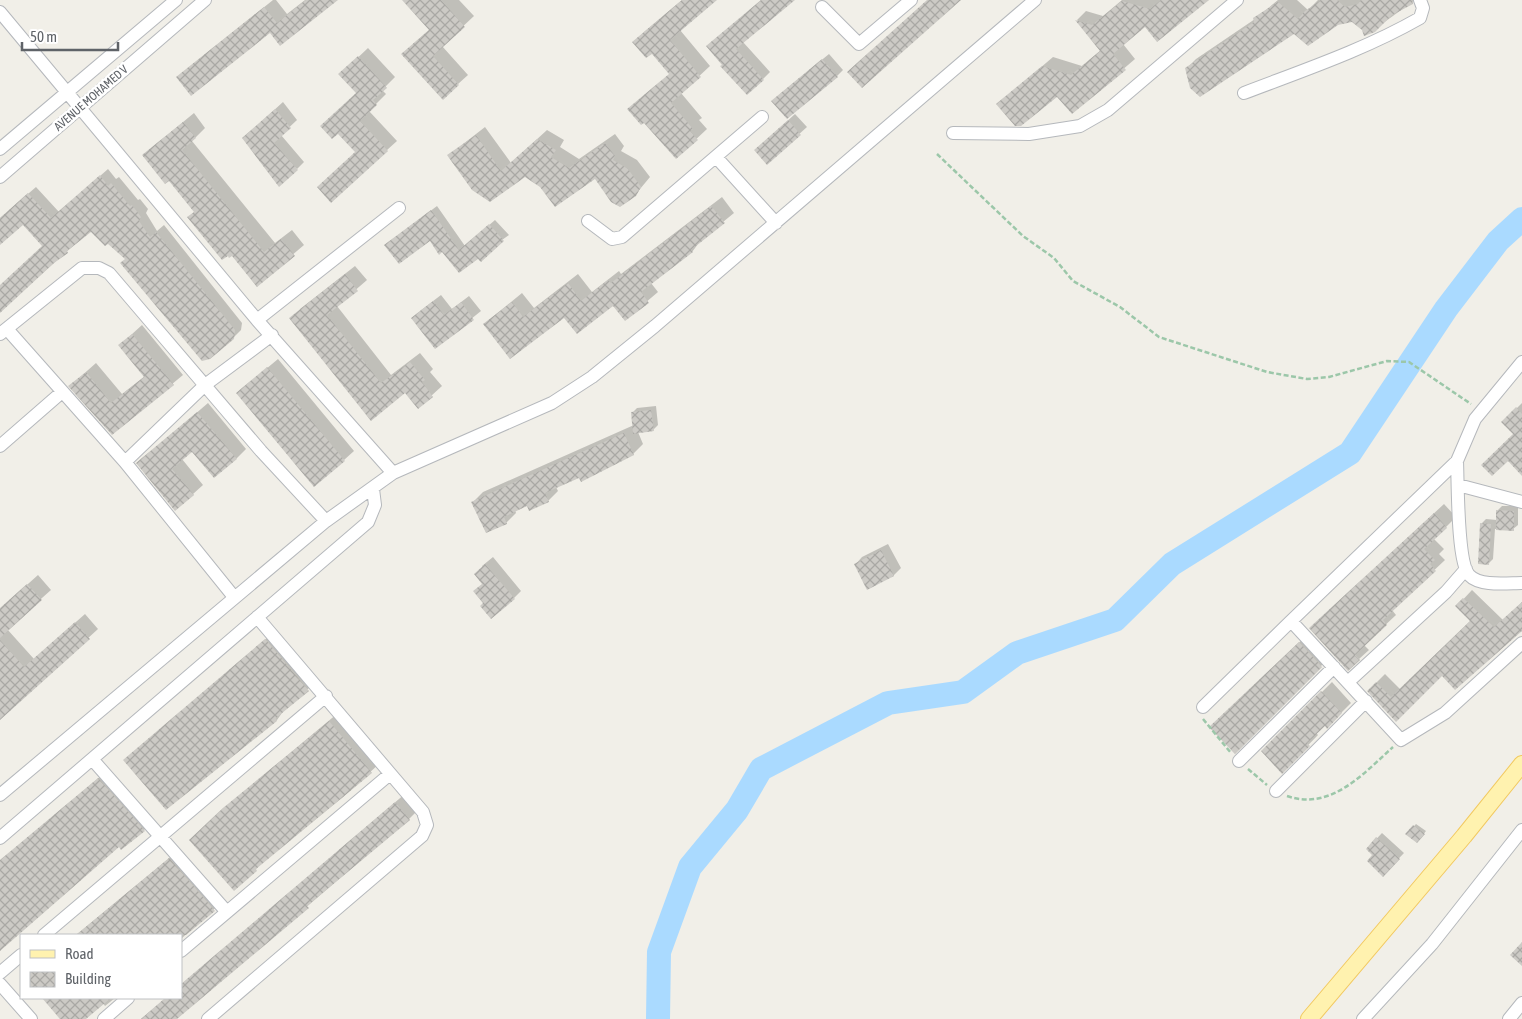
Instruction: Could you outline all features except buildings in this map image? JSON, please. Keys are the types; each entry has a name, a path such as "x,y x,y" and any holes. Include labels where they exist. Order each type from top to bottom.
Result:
{"main road":[{"path":"1309,1019 1464,836 1522,764"}],"street":[{"name":"AVENUE MOHAMED V","path":"0,149 176,0"},
{"name":"AVENUE MOHAMED V","path":"0,176 205,0"},
{"path":"822,7 859,44 910,0"},
{"path":"0,794 326,521 393,473 552,403 592,377 776,223 1035,0"},
{"path":"953,133 1029,134 1080,126 1108,110 1237,0"},
{"path":"1244,93 1351,53 1405,26 1420,18 1423,8 1420,0"},
{"path":"0,12 67,92 82,107 258,320 393,473"},
{"path":"588,221 612,239 622,237 762,117"},
{"path":"716,157 776,223"},
{"path":"258,320 398,208"},
{"path":"234,597 125,462 62,392 3,331 82,268 99,268 109,273 261,451 326,521"},
{"path":"125,462 206,385 272,335"},
{"path":"1522,362 1480,411 1464,440 1457,461 1461,536 1466,569 1469,575 1475,579 1489,582 1522,583"},
{"path":"0,446 62,392"},
{"path":"1203,708 1290,621 1457,461"},
{"path":"1458,485 1522,502"},
{"path":"0,838 368,522 375,505 373,488"},
{"path":"1348,682 1446,592 1466,569"},
{"path":"208,1019 422,836 427,825 423,812 257,616"},
{"path":"1290,621 1402,740 1445,713 1522,643"},
{"path":"1239,761 1334,667"},
{"path":"45,934 326,696"},
{"path":"1276,791 1366,701"},
{"path":"92,759 226,912"},
{"path":"182,950 390,774"},
{"path":"1363,1019 1432,944 1522,830"},
{"path":"0,973 20,956"},
{"path":"0,984 31,1019"},
{"path":"104,1019 127,999"},
{"path":"1509,1019 1522,1004"}],"path":[{"path":"937,154 1023,236 1054,258 1073,280 1120,307 1159,337 1267,372 1307,379 1330,377 1387,361 1410,362 1480,411"}],"waterway":[{"path":"658,1019 659,952 690,867 737,810 761,769 888,703 963,692 1017,653 1115,620 1172,564 1350,453 1446,309 1498,241 1522,219"}]}
